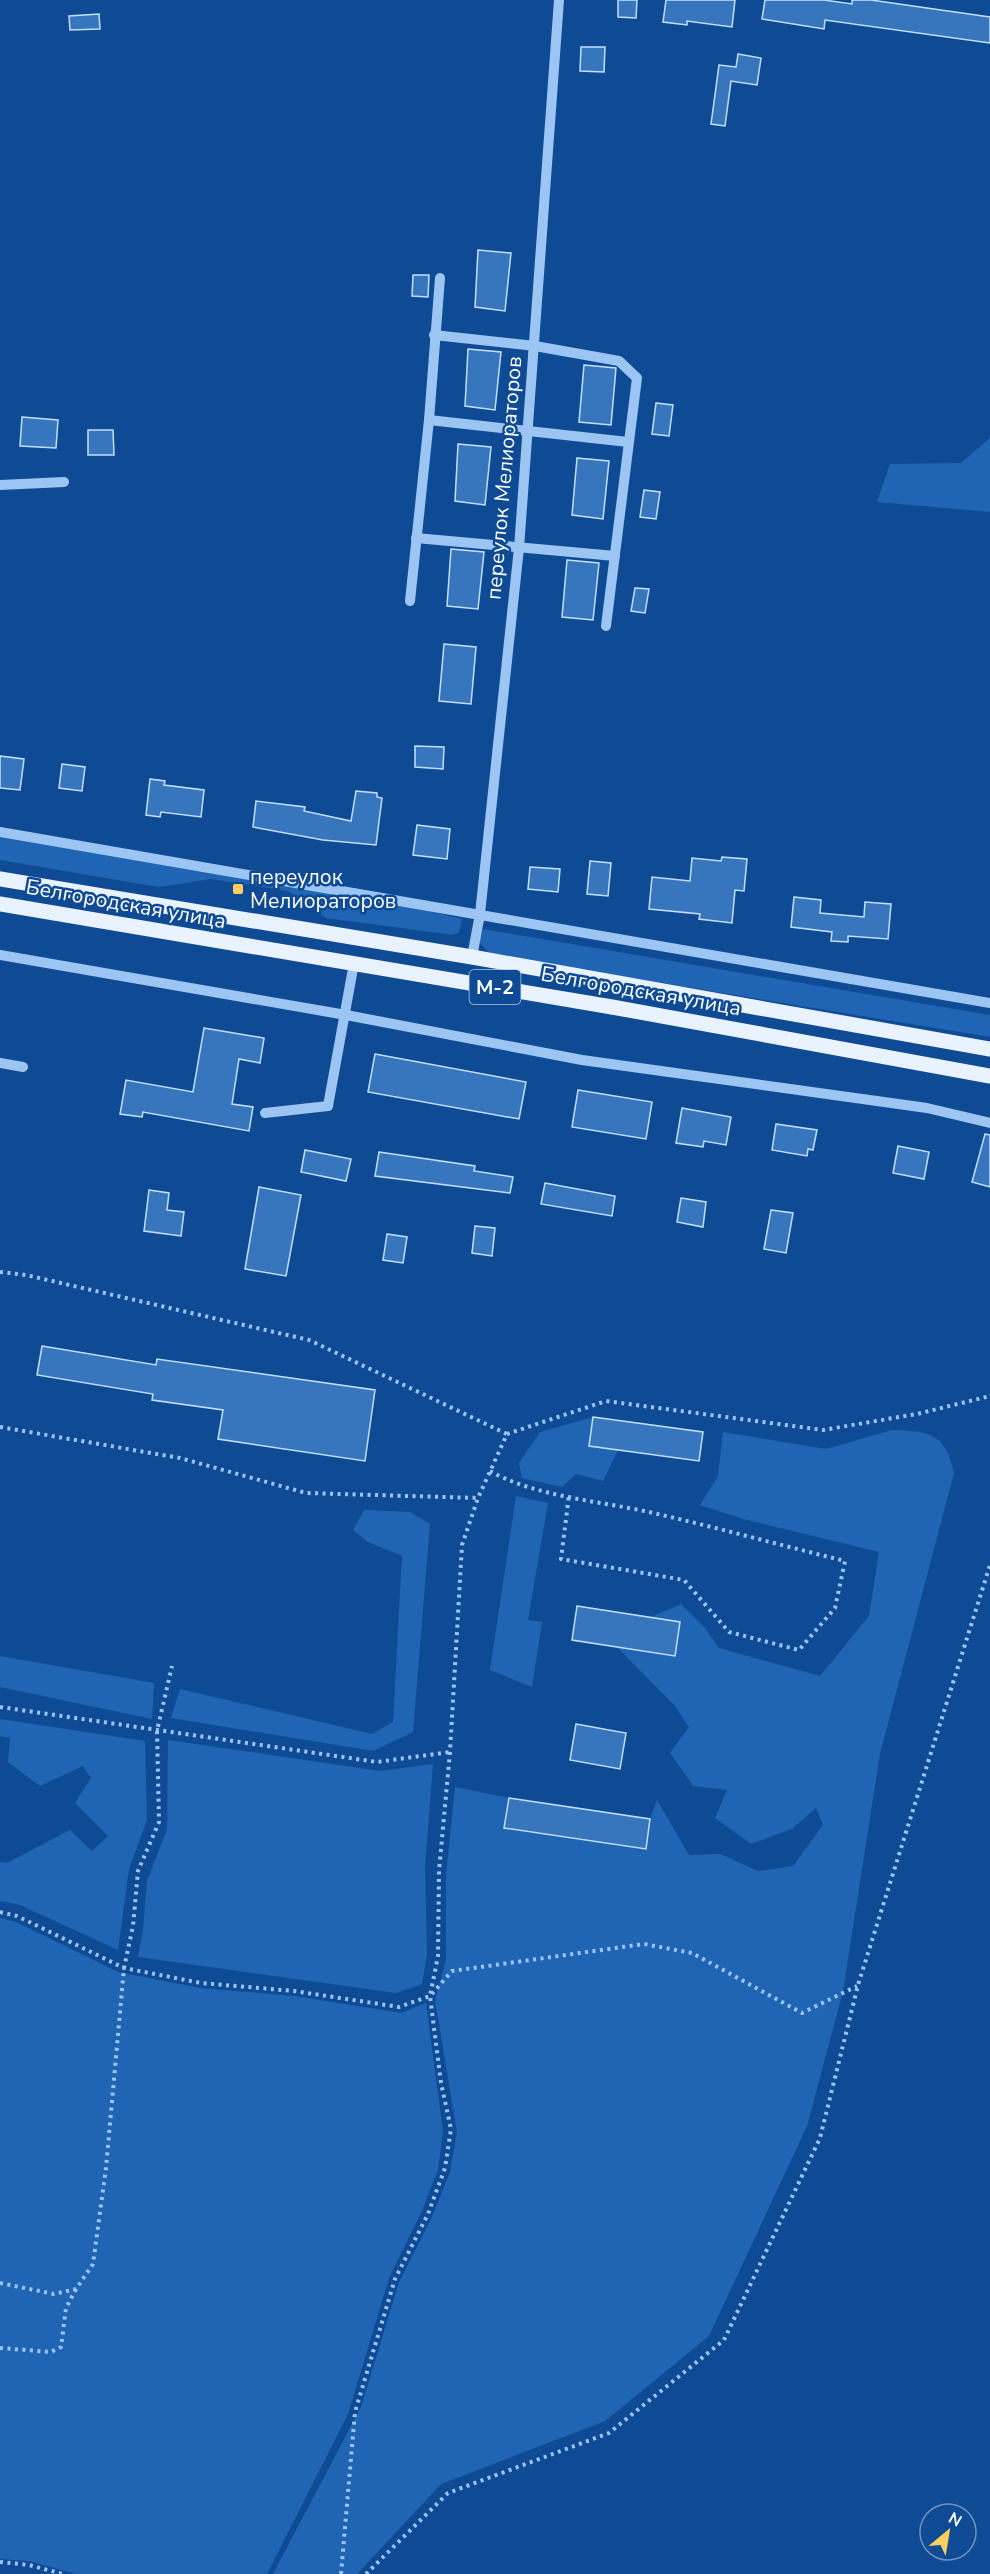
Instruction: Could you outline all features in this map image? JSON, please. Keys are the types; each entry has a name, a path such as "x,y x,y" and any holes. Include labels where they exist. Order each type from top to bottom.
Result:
{"main road":[{"name":"Белгородская улица","path":"0,879 472,957 990,1049"},
{"name":"Белгородская улица","path":"0,904 354,963 990,1076"}],"street":[{"name":"переулок Мелиораторов","path":"472,957 480,914 519,549 559,0"},
{"path":"410,602 429,420 440,278"},
{"path":"434,335 535,345 619,361 637,378 606,626"},
{"path":"429,420 628,442"},
{"path":"0,485 64,482"},
{"path":"416,538 615,556"},
{"path":"0,831 990,1003"},
{"path":"0,955 346,1015 582,1060 927,1108 990,1123"},
{"path":"265,1113 328,1106 354,963"},
{"path":"0,1063 23,1067"}],"path":[{"path":"0,1272 26,1275 309,1340 507,1434 606,1401 823,1430 917,1414 990,1396"},
{"path":"0,1427 180,1458 306,1493 478,1498"},
{"path":"341,2574 355,2412 395,2279 428,2214 445,2168 451,2129 441,2083 430,1996 438,1956 439,1871 450,1752 462,1545 478,1498 507,1434"},
{"path":"490,1471 511,1483 569,1495 651,1512 845,1561 835,1608 799,1650 729,1632 684,1580 561,1559 569,1495"},
{"path":"366,2574 448,2493 609,2433 724,2340 820,2138 858,1985 990,1564"},
{"path":"0,2348 51,2352 61,2347 66,2308 93,2264 106,2168 124,1968 134,1926 138,1871 159,1822 158,1731 172,1666"},
{"path":"0,1707 377,1762 450,1752"},
{"path":"0,1912 16,1916 124,1968 201,1983 294,1991 399,2007 430,1996 452,1971 644,1944 692,1953 802,2013 858,1985"},
{"path":"0,2283 54,2294 76,2289"},
{"path":"0,2562 29,2565 63,2574"}],"shaded area":[{"path":"990,438 990,512 877,502 890,464 961,463"},
{"path":"0,833 354,893 462,919 459,932 453,935 326,918 288,891 211,879 159,887 0,860"},
{"path":"483,929 990,1015 990,1037 504,957 489,953 479,942"},
{"path":"593,1417 589,1446 618,1450 603,1481 576,1474 562,1487 522,1478 519,1463 540,1432"},
{"path":"892,1430 925,1433 933,1437 946,1450 954,1473 880,1754 843,1991 807,2126 709,2336 605,2421 441,2484 357,2574 273,2574 361,2407 399,2282 431,2219 450,2172 457,2132 435,2000 446,1959 446,1876 455,1787 509,1798 505,1829 646,1849 650,1819 657,1800 689,1855 720,1854 758,1871 793,1866 823,1825 816,1808 792,1829 751,1844 715,1818 727,1790 693,1786 670,1753 689,1727 675,1706 618,1648 675,1656 680,1622 651,1617 681,1604 705,1628 719,1648 820,1676 869,1616 879,1552 743,1519 700,1505 718,1476 723,1432 826,1449"},
{"path":"516,1496 548,1503 528,1620 542,1622 532,1687 490,1670"},
{"path":"364,1510 410,1512 430,1524 413,1732 373,1751 171,1718 180,1689 372,1734 393,1722 402,1556 368,1542 353,1530"},
{"path":"0,1656 154,1683 152,1719 0,1687"},
{"path":"0,1719 145,1741 147,1820 129,1869 118,1950 20,1905 0,1901 0,1862 7,1863 70,1830 92,1851 108,1836 75,1803 91,1778 83,1766 40,1786 8,1762 10,1738 0,1736"},
{"path":"168,1740 380,1771 433,1764 425,1867 427,1954 422,1984 396,1993 138,1957 147,1881 167,1829"},
{"path":"0,1918 16,1922 118,1972 200,1988 295,1996 401,2013 426,2003 443,2131 438,2170 421,2213 389,2278 348,2414 267,2574 76,2574 29,2561 0,2559"}],"building":[{"path":"618,0 637,0 636,18 618,17"},
{"path":"666,0 735,0 732,27 687,21 687,25 663,22"},
{"path":"765,0 824,0 852,4 852,0 871,0 990,17 990,43 825,20 824,29 762,19"},
{"path":"99,14 100,29 70,30 69,16"},
{"path":"581,47 605,47 604,72 580,71"},
{"path":"738,54 761,58 757,85 731,81 725,126 711,124 719,65 736,67"},
{"path":"478,250 511,253 505,311 475,307"},
{"path":"413,275 429,275 428,297 412,296"},
{"path":"468,349 501,352 495,410 465,406"},
{"path":"584,365 616,368 611,425 579,422"},
{"path":"656,403 673,405 669,436 652,434"},
{"path":"22,417 58,420 56,448 20,446"},
{"path":"88,430 113,430 114,455 88,455"},
{"path":"458,444 491,447 485,505 455,501"},
{"path":"577,458 609,461 603,519 572,515"},
{"path":"644,490 660,492 656,519 640,517"},
{"path":"451,549 484,552 478,609 447,606"},
{"path":"567,560 599,563 593,620 562,617"},
{"path":"635,588 649,589 645,613 631,611"},
{"path":"444,644 476,647 471,704 439,701"},
{"path":"415,746 444,747 443,769 415,767"},
{"path":"0,756 24,759 20,790 0,788"},
{"path":"62,764 85,767 82,791 59,788"},
{"path":"150,779 165,781 164,785 204,790 201,817 161,812 160,817 146,815"},
{"path":"356,791 377,793 377,797 382,798 376,845 323,840 253,827 256,801 305,807 304,811 351,821"},
{"path":"417,825 450,829 447,859 413,855"},
{"path":"722,857 747,859 744,891 735,890 732,923 699,919 700,914 649,909 652,877 690,881 692,858 721,861"},
{"path":"590,861 611,863 608,896 587,894"},
{"path":"530,867 560,869 558,892 528,889"},
{"path":"794,897 821,900 820,913 864,917 865,902 891,904 888,939 848,936 848,942 831,941 832,932 791,927"},
{"path":"204,1028 264,1038 260,1063 239,1059 232,1104 253,1107 249,1131 143,1112 142,1117 120,1114 126,1080 193,1092"},
{"path":"375,1054 526,1082 519,1119 368,1092"},
{"path":"578,1090 652,1102 646,1139 572,1127"},
{"path":"682,1108 731,1117 726,1145 704,1141 703,1147 676,1143"},
{"path":"776,1124 817,1130 813,1150 808,1149 807,1156 772,1150"},
{"path":"985,1134 990,1135 990,1187 972,1182"},
{"path":"898,1146 929,1152 924,1179 893,1173"},
{"path":"305,1150 351,1159 346,1181 301,1172"},
{"path":"379,1152 475,1166 474,1171 513,1177 510,1193 375,1176"},
{"path":"545,1183 615,1196 612,1216 541,1204"},
{"path":"259,1187 301,1195 286,1276 245,1269"},
{"path":"149,1190 169,1193 167,1210 184,1212 181,1236 144,1231"},
{"path":"681,1198 706,1202 703,1227 677,1222"},
{"path":"771,1210 793,1213 786,1253 764,1249"},
{"path":"475,1226 495,1228 492,1256 472,1253"},
{"path":"387,1234 407,1237 403,1263 383,1260"},
{"path":"42,1346 156,1365 157,1359 375,1390 365,1461 218,1439 223,1410 152,1400 153,1394 37,1375"},
{"path":"593,1417 703,1432 699,1461 589,1446"},
{"path":"577,1606 680,1622 675,1656 572,1640"},
{"path":"576,1724 626,1733 620,1769 570,1760"},
{"path":"509,1798 650,1819 646,1849 504,1828"}],"place":[{"name":"переулок Мелиораторов","path":"238,889"}]}
